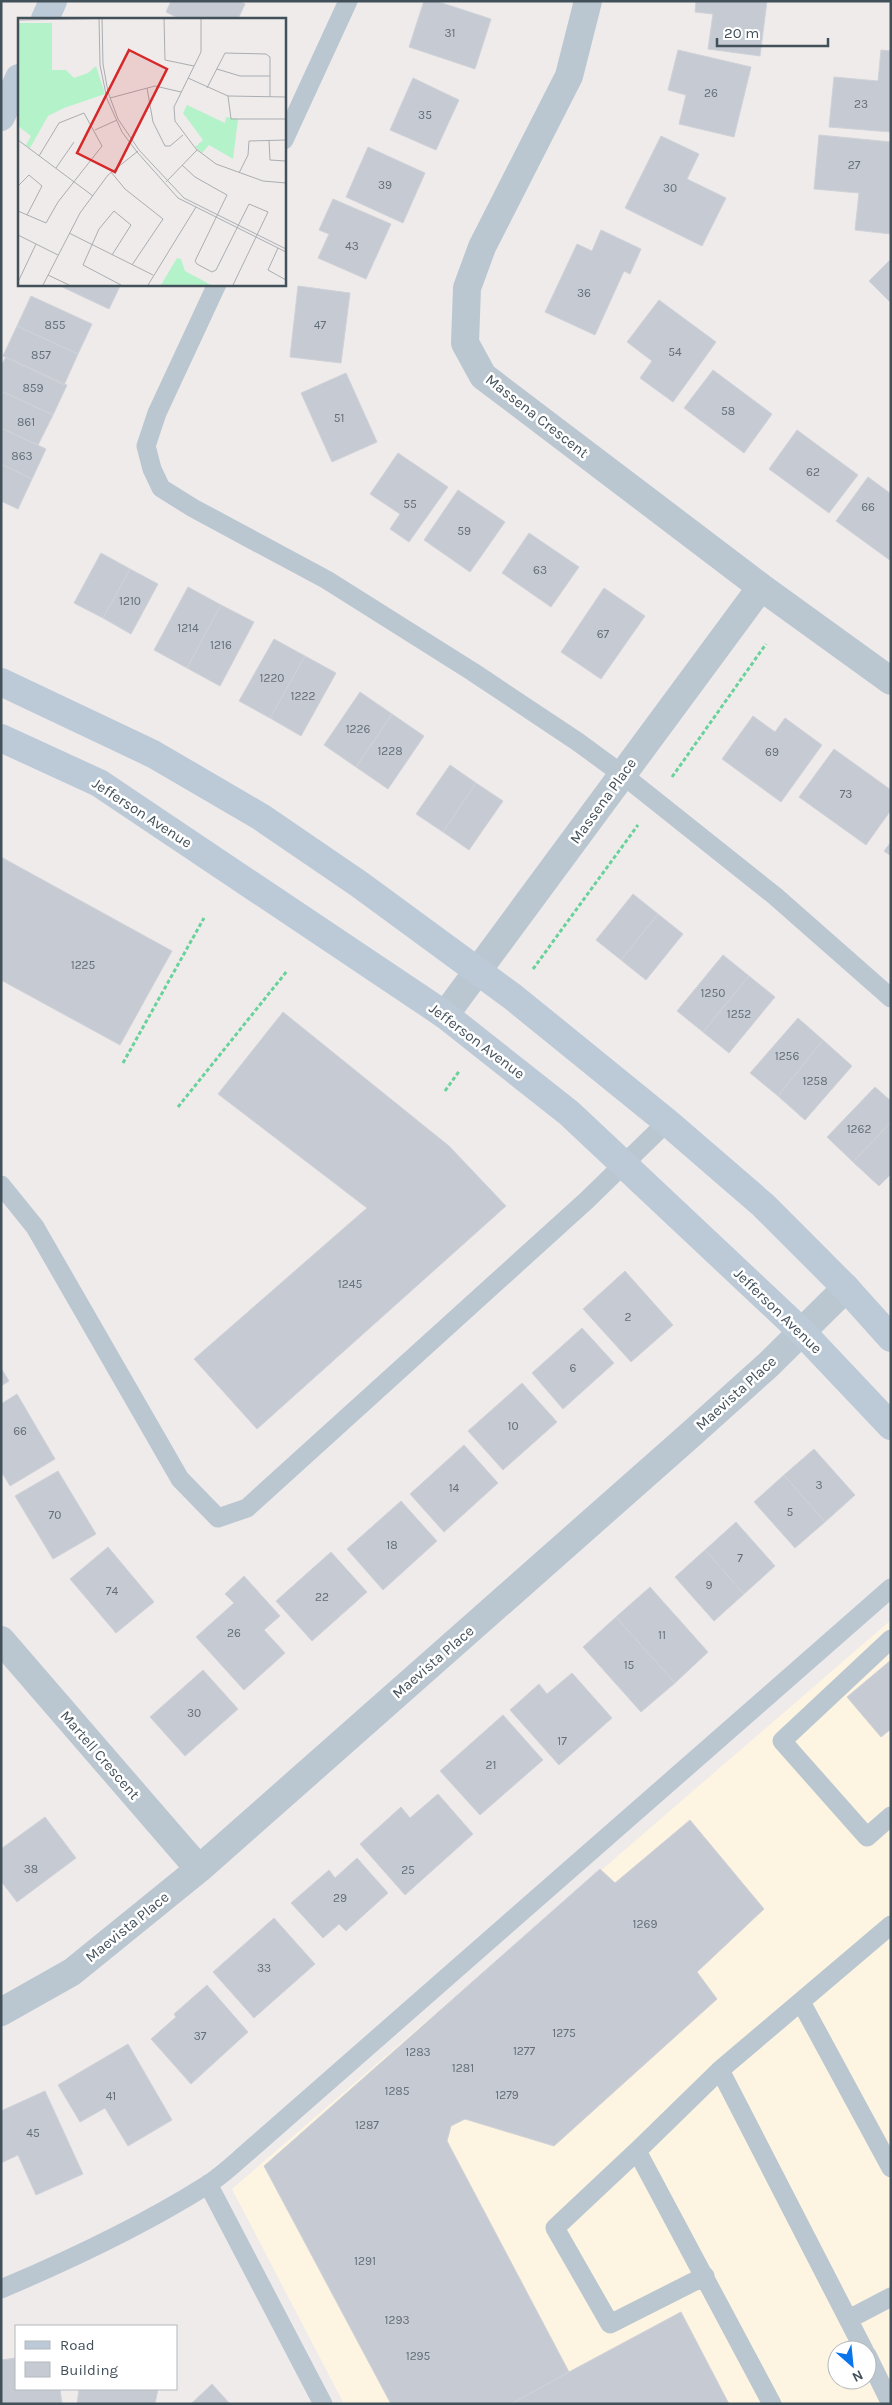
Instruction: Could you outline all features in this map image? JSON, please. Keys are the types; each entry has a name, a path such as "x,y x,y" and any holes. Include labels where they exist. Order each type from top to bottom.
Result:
{"street":[{"path":"45,18 53,1"},
{"name":"Massena Crescent","path":"588,1 569,76 482,247 467,288 465,343 483,376 761,587 891,681"},
{"path":"1,117 18,80"},
{"name":"Massena Place","path":"445,1015 761,587"},
{"path":"1,682 153,754 261,817 359,884 513,997 667,1122 763,1205 846,1288 891,1338"},
{"name":"Jefferson Avenue","path":"1,738 99,783 445,1015 569,1113 802,1332 891,1426"},
{"name":"Maevista Place","path":"1,2012 72,1972 199,1869 682,1442 802,1332 846,1288"},
{"name":"Martell Crescent","path":"1,1640 199,1869"}],"lane":[{"path":"285,138 348,1"},
{"path":"217,285 157,413 146,446 152,469 161,488 327,580 473,672 623,774 775,896 891,998"},
{"path":"1,1185 35,1227 180,1479 218,1518 247,1508 624,1166 667,1122"},
{"path":"1,2289 52,2267 144,2222 208,2184 252,2149 891,1588"},
{"path":"891,1639 782,1741 867,1837 891,1816"},
{"path":"704,2276 610,2324 555,2228 720,2070 890,1928"},
{"path":"801,2002 891,2168"},
{"path":"720,2070 859,2340"},
{"path":"637,2151 772,2404"},
{"path":"208,2184 324,2404"},
{"path":"849,2319 891,2297"},
{"path":"877,2375 891,2404"}],"path":[{"path":"123,1063 204,918"},
{"path":"178,1108 287,971"}],"shaded area":[{"path":"891,1620 891,2404 344,2404 232,2189"}],"building":[{"path":"171,1 240,1 245,4 238,18 178,18 166,12"},
{"path":"424,1 436,1 491,19 475,69 409,47"},
{"path":"696,1 767,1 760,56 708,49 713,14 695,12"},
{"path":"678,50 751,67 734,137 679,124 686,95 668,90"},
{"path":"881,50 891,51 891,132 829,127 834,77 878,81"},
{"path":"413,78 459,100 436,150 390,130"},
{"path":"819,135 891,142 891,234 855,230 859,193 814,189"},
{"path":"661,136 699,154 687,179 726,198 702,246 625,208"},
{"path":"368,147 425,173 403,223 346,197"},
{"path":"333,199 391,224 366,279 318,258 329,234 319,230"},
{"path":"601,230 641,249 630,274 624,271 595,335 545,312 577,244 592,251"},
{"path":"891,259 891,303 869,281"},
{"path":"58,285 121,285 109,309"},
{"path":"298,286 350,293 341,363 290,357"},
{"path":"31,296 92,324 78,354 17,326"},
{"path":"659,300 716,342 673,402 640,378 652,361 627,342"},
{"path":"17,326 78,354 64,385 3,356"},
{"path":"6,357 67,385 53,415 1,391 1,366"},
{"path":"713,370 772,414 744,453 684,408"},
{"path":"346,373 377,442 332,462 301,393"},
{"path":"1,391 53,415 38,445 1,428"},
{"path":"1,428 46,449 32,479 1,464"},
{"path":"797,430 858,475 829,513 769,469"},
{"path":"398,453 448,487 409,542 390,529 400,514 370,494"},
{"path":"1,464 32,479 18,509 1,501"},
{"path":"868,477 891,494 891,561 836,521"},
{"path":"458,490 505,522 470,572 424,540"},
{"path":"529,533 579,567 551,607 502,573"},
{"path":"101,553 130,569 103,618 74,603"},
{"path":"130,569 158,584 131,634 103,618"},
{"path":"188,587 221,605 187,668 154,650"},
{"path":"604,588 645,616 601,679 561,652"},
{"path":"221,605 254,622 220,686 187,668"},
{"path":"274,639 305,656 270,718 239,701"},
{"path":"305,656 336,673 301,736 270,718"},
{"path":"360,692 392,714 356,767 324,745"},
{"path":"392,714 424,736 388,789 356,767"},
{"path":"753,716 775,732 785,718 822,745 781,802 722,759"},
{"path":"834,749 891,790 891,810 866,845 799,797"},
{"path":"450,765 476,783 443,832 416,814"},
{"path":"476,783 503,801 469,850 443,832"},
{"path":"891,842 891,856 884,851"},
{"path":"1,857 172,951 120,1045 1,980"},
{"path":"633,894 658,914 621,960 596,940"},
{"path":"658,914 683,934 646,980 621,960"},
{"path":"723,955 749,976 703,1032 677,1011"},
{"path":"749,976 775,997 729,1053 703,1032"},
{"path":"283,1012 449,1146 506,1206 257,1429 194,1359 367,1208 218,1094"},
{"path":"798,1018 823,1040 778,1096 750,1073"},
{"path":"823,1040 852,1066 805,1120 778,1096"},
{"path":"875,1087 891,1101 891,1122 853,1162 827,1137"},
{"path":"891,1122 891,1174 879,1186 853,1162"},
{"path":"625,1271 673,1325 631,1362 583,1309"},
{"path":"582,1328 614,1363 563,1409 532,1373"},
{"path":"1,1368 9,1381 1,1386"},
{"path":"522,1383 557,1422 503,1470 468,1431"},
{"path":"17,1394 55,1459 10,1486 1,1471 1,1404"},
{"path":"464,1445 498,1483 444,1532 410,1494"},
{"path":"814,1449 855,1495 825,1522 784,1475"},
{"path":"58,1471 96,1534 53,1559 15,1496"},
{"path":"784,1475 825,1522 795,1548 754,1502"},
{"path":"401,1501 437,1541 383,1590 347,1549"},
{"path":"736,1522 775,1566 744,1594 705,1550"},
{"path":"108,1547 154,1602 116,1633 70,1579"},
{"path":"705,1550 744,1594 714,1621 675,1577"},
{"path":"331,1552 367,1592 312,1641 276,1601"},
{"path":"244,1576 280,1616 264,1630 285,1653 244,1690 196,1637 234,1603 225,1594"},
{"path":"650,1587 708,1652 675,1683 616,1617"},
{"path":"616,1617 675,1683 641,1712 583,1647"},
{"path":"891,1660 891,1729 881,1737 847,1697"},
{"path":"203,1670 238,1709 185,1756 150,1717"},
{"path":"572,1673 612,1718 559,1765 510,1710 539,1684 547,1694"},
{"path":"503,1715 543,1760 480,1815 440,1771"},
{"path":"438,1794 473,1834 405,1895 360,1844 401,1807 410,1818"},
{"path":"45,1817 76,1858 17,1902 1,1881 1,1849"},
{"path":"690,1820 764,1909 697,1972 717,1999 554,2146 465,2119 451,2126 447,2141 569,2372 511,2404 391,2404 264,2166 600,1869 615,1883"},
{"path":"357,1858 388,1893 346,1931 339,1924 323,1938 291,1903 329,1870 335,1878"},
{"path":"274,1918 315,1964 254,2018 213,1972"},
{"path":"207,1985 248,2032 191,2084 151,2039 176,2017 174,2014"},
{"path":"128,2044 172,2120 128,2146 105,2108 80,2122 58,2085"},
{"path":"45,2091 83,2174 36,2195 18,2155 1,2163 1,2111"},
{"path":"681,2312 729,2404 511,2404 569,2372"},
{"path":"15,2358 15,2390 60,2390 62,2404 1,2404 1,2360"},
{"path":"212,2384 230,2404 191,2404"},
{"path":"79,2390 158,2390 155,2404 77,2404"}]}
